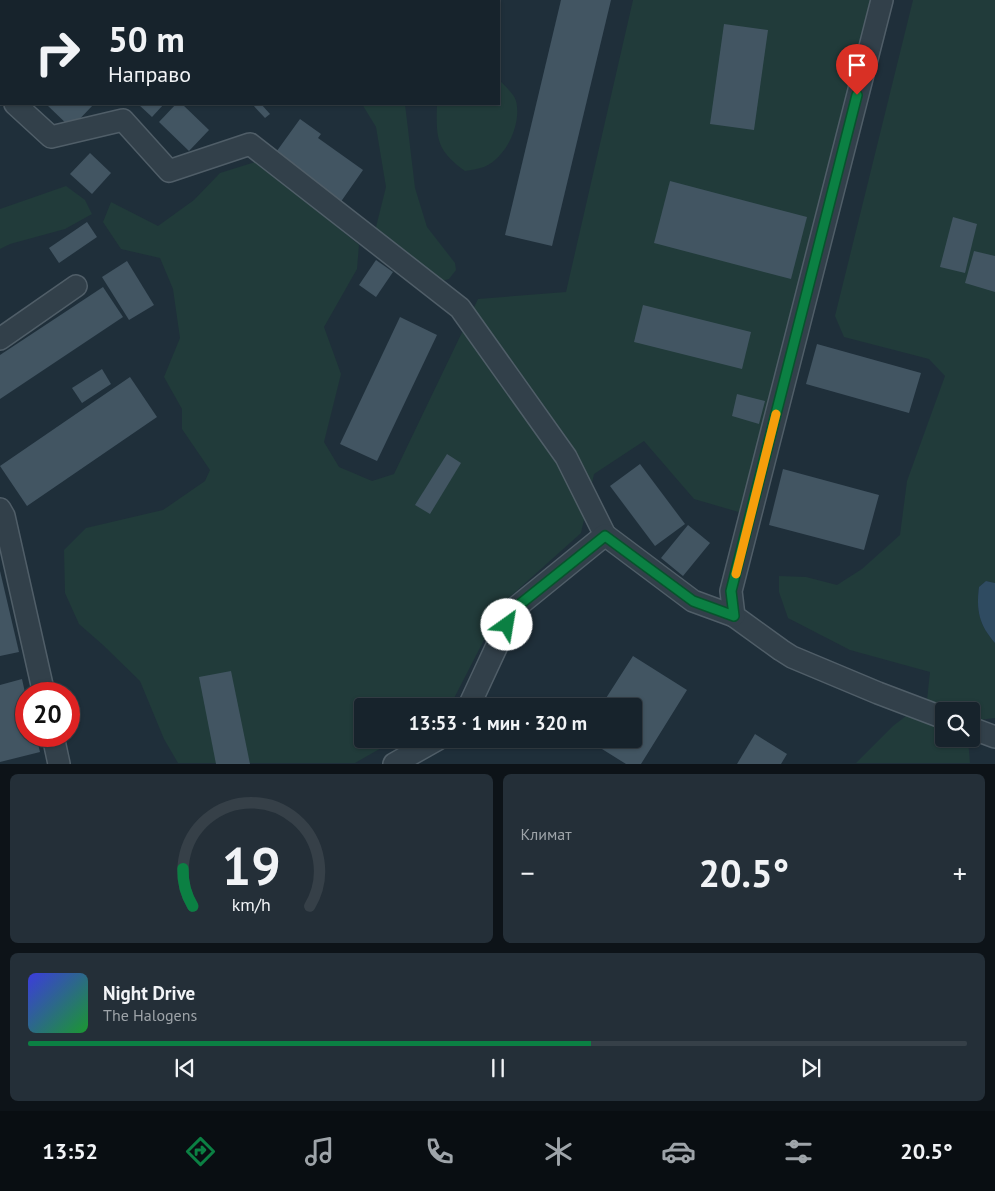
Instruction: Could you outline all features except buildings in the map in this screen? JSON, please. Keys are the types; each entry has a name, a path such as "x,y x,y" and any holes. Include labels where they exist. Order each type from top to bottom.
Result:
{"lane":[{"path":"734,616 731,591 882,0"},
{"path":"16,105 50,137 123,120 170,171 250,144 460,308 566,457 605,536 693,601 734,616 792,657 935,715"},
{"path":"0,339 76,286"},
{"path":"0,509 4,516 41,682"},
{"path":"472,698 514,609 605,536"},
{"path":"980,731 995,737"},
{"path":"55,747 59,764"},
{"path":"394,764 422,748"}],"green space":[{"path":"633,0 873,0 742,513 694,499 644,441 594,474 581,533 503,603 454,698 354,698 354,748 381,748 355,763 178,763 164,739 140,681 79,624 65,593 64,550 86,528 163,510 205,481 210,470 182,429 182,409 164,377 180,338 173,289 160,258 121,249 103,222 111,202 158,226 194,200 220,173 258,161 359,245 357,269 324,327 341,374 324,442 339,467 372,481 394,474 478,299 566,292"},
{"path":"913,0 995,0 995,583 986,581 979,587 978,603 982,623 995,643 995,718 980,720 980,702 935,702 935,747 969,747 970,763 856,763 893,726 927,700 930,672 850,650 788,618 779,592 779,576 806,577 837,585 862,569 900,535 907,481 945,376 929,359 844,337 835,316"},
{"path":"500,81 515,98 517,120 510,139 499,156 492,163 484,167 465,171 455,163 443,150 437,126 437,105 500,105"},
{"path":"363,105 405,105 415,188 427,227 455,263 456,270 449,279 442,281 383,241 376,227 386,187 376,127"},
{"path":"66,186 85,200 92,214 65,229 10,244 0,249 0,209"}],"water":[{"path":"986,581 995,583 995,643 985,630 980,617 978,603 979,587"}],"slow traffic":[{"path":"736,574 776,414"}],"route":[{"path":"507,625 514,609 605,536 693,601 734,616 731,591 857,95"}]}
